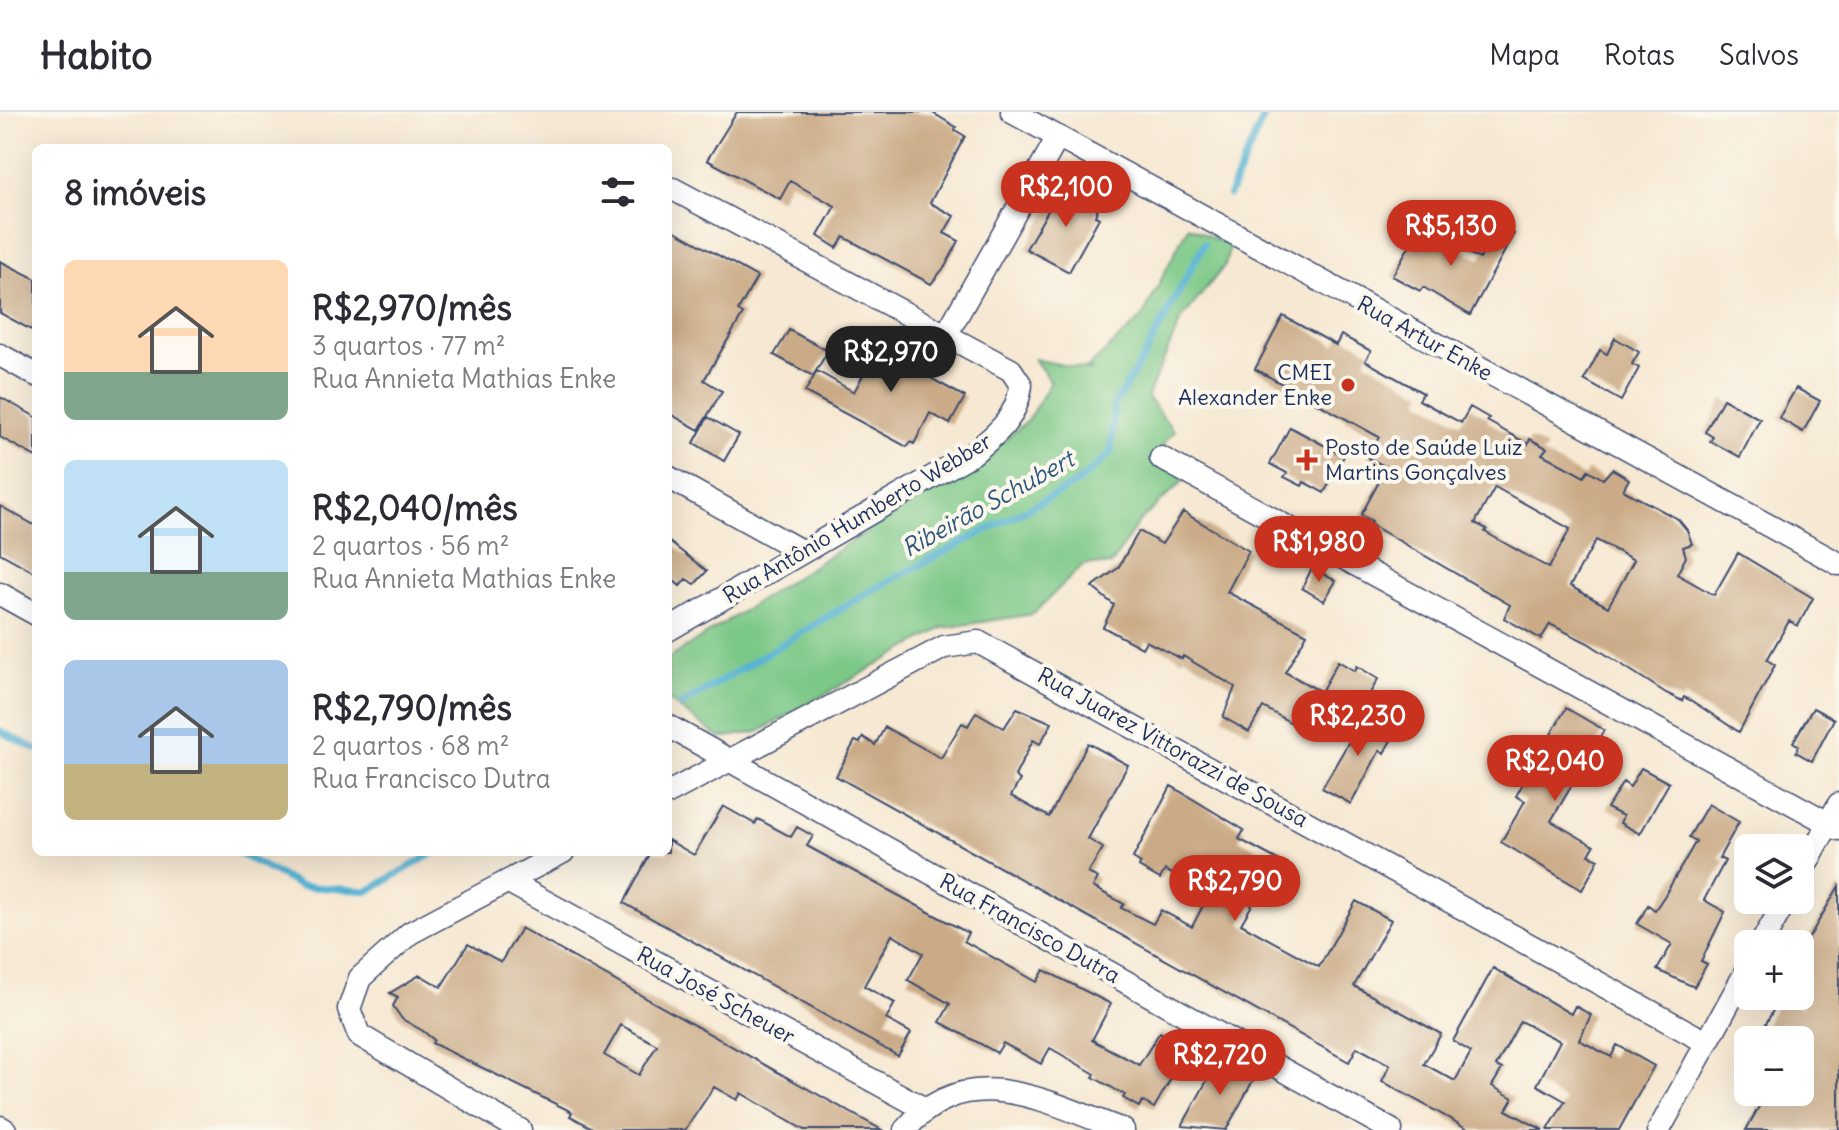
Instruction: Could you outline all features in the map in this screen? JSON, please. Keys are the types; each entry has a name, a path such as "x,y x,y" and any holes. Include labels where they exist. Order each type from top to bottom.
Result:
{"street":[{"name":"Rua Artur Enke","path":"1012,112 1839,564"},
{"path":"673,189 946,335 1058,137"},
{"name":"Rua Antônio Humberto Webber","path":"672,628 984,444 1012,416 1021,385 1011,370 946,335"},
{"path":"0,355 32,373"},
{"path":"1161,458 1836,819 1814,853"},
{"path":"672,479 801,551"},
{"path":"0,594 32,612"},
{"name":"Rua Juarez Vittorazzi de Sousa","path":"672,791 732,762 944,647 978,642 1706,1042"},
{"name":"Rua Francisco Dutra","path":"672,728 1391,1130"},
{"path":"520,1130 359,1035 349,1009 360,978 385,952 459,904 509,882 556,856"},
{"name":"Rua José Scheuer","path":"509,882 923,1108"},
{"path":"1659,1130 1734,993"},
{"path":"905,1130 923,1108 954,1094 986,1089 1011,1091 1123,1130"}],"green space":[{"path":"1188,226 1230,246 1225,265 1181,320 1147,397 1174,431 1164,443 1184,480 1138,523 1111,565 1084,564 1033,614 943,628 758,732 720,738 672,703 672,656 991,452 1027,421 1051,382 1034,359 1093,371 1087,368 1142,318"}],"building":[{"path":"737,112 931,112 956,127 955,130 965,136 930,203 954,216 944,233 959,241 931,284 844,237 837,248 818,236 835,206 790,181 780,199 707,160"},
{"path":"1072,187 1100,202 1095,216 1099,218 1069,272 1026,249 1056,197 1064,201"},
{"path":"1498,225 1514,234 1470,315 1423,287 1420,291 1392,276 1419,229 1480,259"},
{"path":"672,229 757,277 738,311 743,314 704,380 722,391 699,430 672,415"},
{"path":"0,261 32,277 32,328 0,313"},
{"path":"1283,316 1336,345 1341,335 1371,351 1365,361 1423,393 1419,400 1461,423 1470,407 1489,418 1487,421 1528,444 1530,439 1547,448 1542,454 1584,477 1588,470 1603,479 1612,469 1629,479 1623,490 1678,519 1687,530 1692,544 1683,547 1686,557 1677,574 1714,595 1738,553 1813,598 1798,626 1789,621 1767,660 1775,665 1739,732 1692,701 1684,697 1682,701 1666,693 1588,643 1550,624 1541,639 1504,618 1510,605 1370,524 1372,521 1361,515 1387,467 1368,458 1379,437 1255,369","holes":["1495,487 1570,529 1549,568 1485,532 1487,529 1475,523","1596,540 1634,560 1608,607 1570,586"]},
{"path":"789,330 828,351 813,376 774,355"},
{"path":"886,333 925,355 916,370 965,397 950,424 930,413 914,444 910,442 907,447 805,392 817,371 854,392"},
{"path":"1615,338 1639,352 1632,364 1639,368 1621,401 1584,380 1600,350 1607,354"},
{"path":"1796,388 1820,401 1803,432 1779,418"},
{"path":"0,397 32,415 32,455 0,437"},
{"path":"1723,399 1760,419 1740,457 1710,441 1713,437 1705,432"},
{"path":"708,417 739,435 724,461 694,443"},
{"name":"Posto de Saúde Luiz Martins Gonçalves","path":"1290,427 1344,456 1324,493 1304,482 1302,486 1284,477 1287,473 1270,464"},
{"path":"0,506 32,524 32,571 0,553"},
{"path":"1183,512 1249,551 1227,592 1307,634 1285,672 1325,694 1304,730 1263,707 1249,732 1223,717 1235,687 1183,656 1182,659 1146,641 1142,648 1103,627 1114,605 1092,587 1118,568 1139,531 1162,544"},
{"path":"672,544 707,571 695,584 686,579 680,586 672,579"},
{"path":"1312,568 1336,581 1324,601 1302,588"},
{"path":"1338,661 1355,671 1357,666 1378,679 1360,711 1322,690"},
{"path":"1017,708 1052,723 1040,744 1033,740 1015,776 1020,780 1011,796 1049,817 1088,743 1128,765 1088,839 1103,848 1088,873 1098,878 1093,887 1124,904 1121,908 1153,924 1161,910 1192,927 1209,894 1165,870 1160,879 1139,867 1141,863 1133,858 1171,786 1244,830 1239,839 1278,860 1241,924 1319,967 1356,901 1391,920 1354,986 1441,1034 1424,1064 1455,1081 1471,1052 1453,1041 1493,968 1571,1014 1575,1006 1591,1015 1579,1040 1611,1057 1617,1045 1654,1066 1619,1130 1548,1130 1565,1101 1537,1085 1560,1041 1520,1021 1496,1066 1502,1069 1492,1086 1513,1098 1506,1110 1543,1130 1470,1130 1382,1081 1390,1065 1357,1047 1349,1062 836,776 855,741 860,743 863,737 875,745 885,727 941,758 962,723 968,726 976,712 1004,728"},
{"path":"1566,708 1604,730 1551,821 1594,846 1589,855 1599,859 1582,890 1501,842 1525,801 1516,796"},
{"path":"1813,708 1834,719 1812,761 1796,752 1799,746 1793,742"},
{"path":"1365,714 1396,731 1384,753 1380,750 1351,804 1322,788"},
{"path":"1641,768 1669,783 1640,834 1620,823 1623,816 1607,808 1623,782 1630,787"},
{"path":"1708,804 1739,822 1719,858 1725,861 1704,900 1725,912 1701,961 1707,964 1694,987 1657,970 1672,944 1637,924 1648,905 1655,910 1665,895 1696,841 1689,837"},
{"path":"723,806 755,824 758,819 791,837 797,827 813,836 807,846 968,933 964,941 1037,982 1044,970 1111,1004 1092,1040 1139,1065 1160,1032 1188,1049 1154,1108 1142,1101 1139,1107 1123,1098 1125,1095 1093,1077 1095,1074 1050,1048 1041,1064 1003,1043 997,1053 940,1022 950,1004 908,980 923,953 892,935 864,986 895,1003 886,1019 911,1033 898,1056 624,903 649,856 672,856 672,842 694,855"},
{"path":"1839,886 1839,1130 1746,1130 1759,1106 1814,1106 1814,1026 1765,1026 1773,1010 1814,1010 1813,930"},
{"path":"521,928 882,1130 804,1130 741,1093 737,1100 714,1087 685,1130 596,1130 570,1116 572,1112 432,1043 434,1040 402,1019 393,1006 398,997 390,993 420,975 441,987 468,944 501,962","holes":["621,1025 657,1045 639,1075 604,1055"]},
{"path":"1220,1057 1255,1077 1226,1130 1182,1126"}],"waterway":[{"name":"Ribeirão Schubert","path":"1229,195 1266,112"},
{"name":"Ribeirão Schubert","path":"681,705 874,589 1077,483 1111,453 1114,405 1144,357 1204,244"},
{"name":"Ribeirão Schubert","path":"0,731 32,747"},
{"name":"Ribeirão Schubert","path":"244,856 300,886 368,891 428,856"}],"place":[{"name":"CMEI Alexander Enke","path":"1348,385"},
{"name":"Posto de Saúde Luiz Martins Gonçalves","path":"1307,460"}]}
